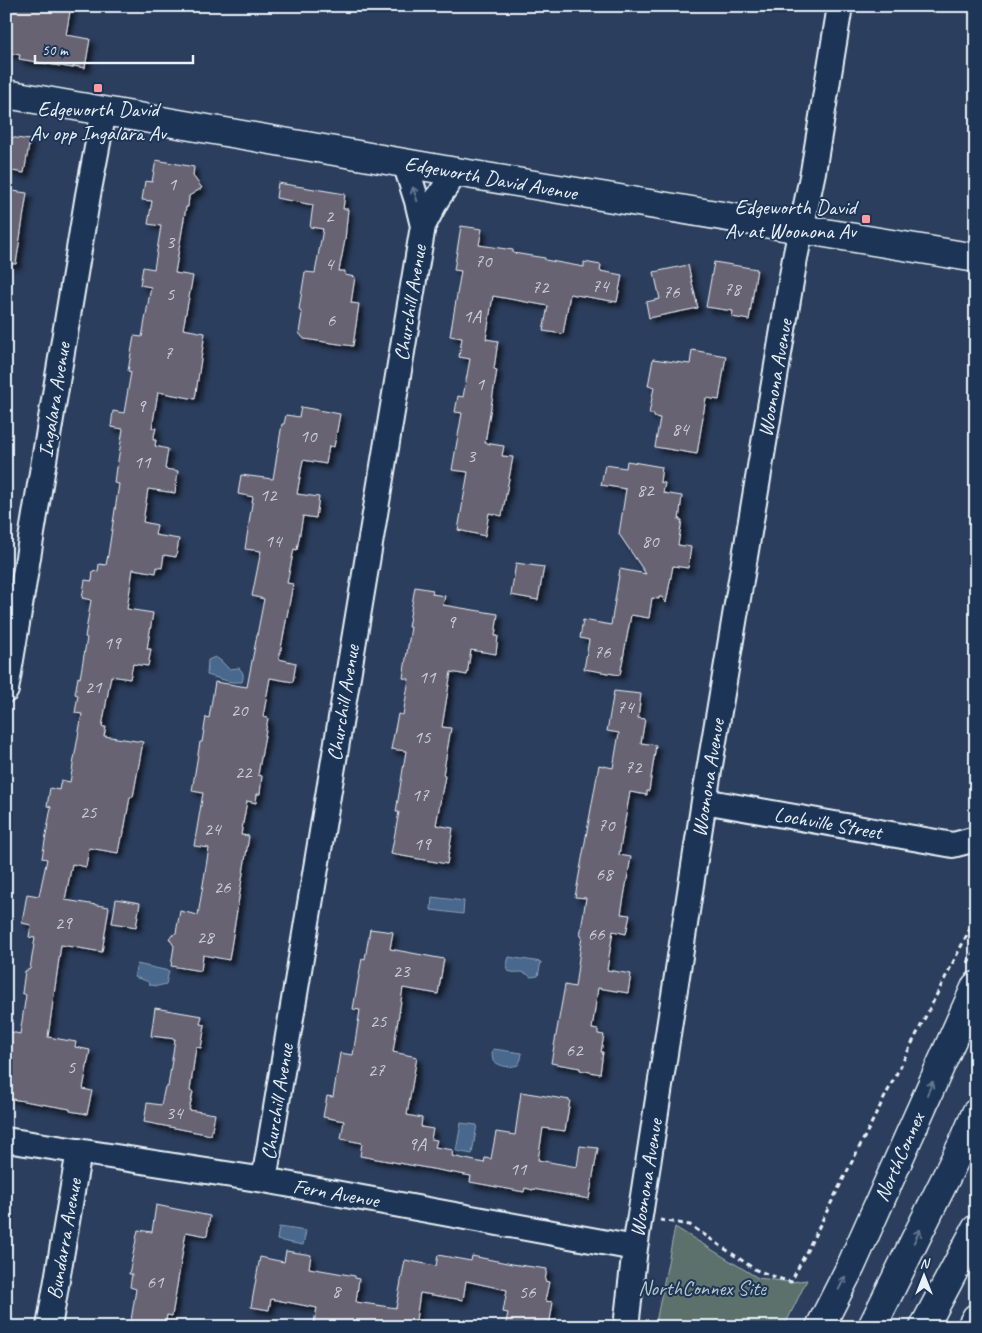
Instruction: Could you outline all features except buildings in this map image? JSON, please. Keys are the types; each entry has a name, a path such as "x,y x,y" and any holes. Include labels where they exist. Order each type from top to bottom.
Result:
{"main road":[{"name":"Edgeworth David Avenue","path":"6,94 456,172 976,258"},
{"name":"NorthConnex","path":"820,1327 851,1266 976,986"},
{"path":"872,1327 976,1113"},
{"path":"924,1327 976,1229"},
{"path":"971,1327 976,1318"}],"street":[{"name":"Woonona Avenue","path":"626,1327 635,1248 704,801 800,230 813,172 840,6"},
{"name":"Ingalara Avenue","path":"6,690 88,195 104,111"},
{"name":"Churchill Avenue","path":"405,163 423,226"},
{"name":"Churchill Avenue","path":"264,1180 423,226 437,200 456,172"},
{"name":"Lochville Street","path":"704,801 953,845 976,839"},
{"name":"Fern Avenue","path":"6,1140 264,1180 635,1248"},
{"name":"Bundarra Avenue","path":"49,1327 79,1151"}],"path":[{"path":"640,1217 690,1225 756,1270 781,1280 792,1282 976,917"}],"green space":[{"name":"NorthConnex Site","path":"675,1227 758,1278 791,1282 807,1280 784,1327 655,1327"}],"water":[{"path":"215,657 229,669 239,668 243,675 242,682 231,682 207,675 208,660"},
{"path":"432,897 464,901 463,914 431,910"},
{"path":"509,957 541,962 538,976 531,977 522,972 508,971"},
{"path":"137,964 169,971 166,984 150,985 147,981 134,977"},
{"path":"493,1049 522,1053 521,1059 518,1065 502,1066 493,1061"},
{"path":"461,1123 477,1125 472,1154 456,1151"},
{"path":"279,1227 306,1231 303,1245 277,1240"}],"place":[{"name":"Edgeworth David Av opp Ingalara Av","path":"98,88"},
{"name":"Edgeworth David Av at Woonona Av","path":"866,219"}]}
